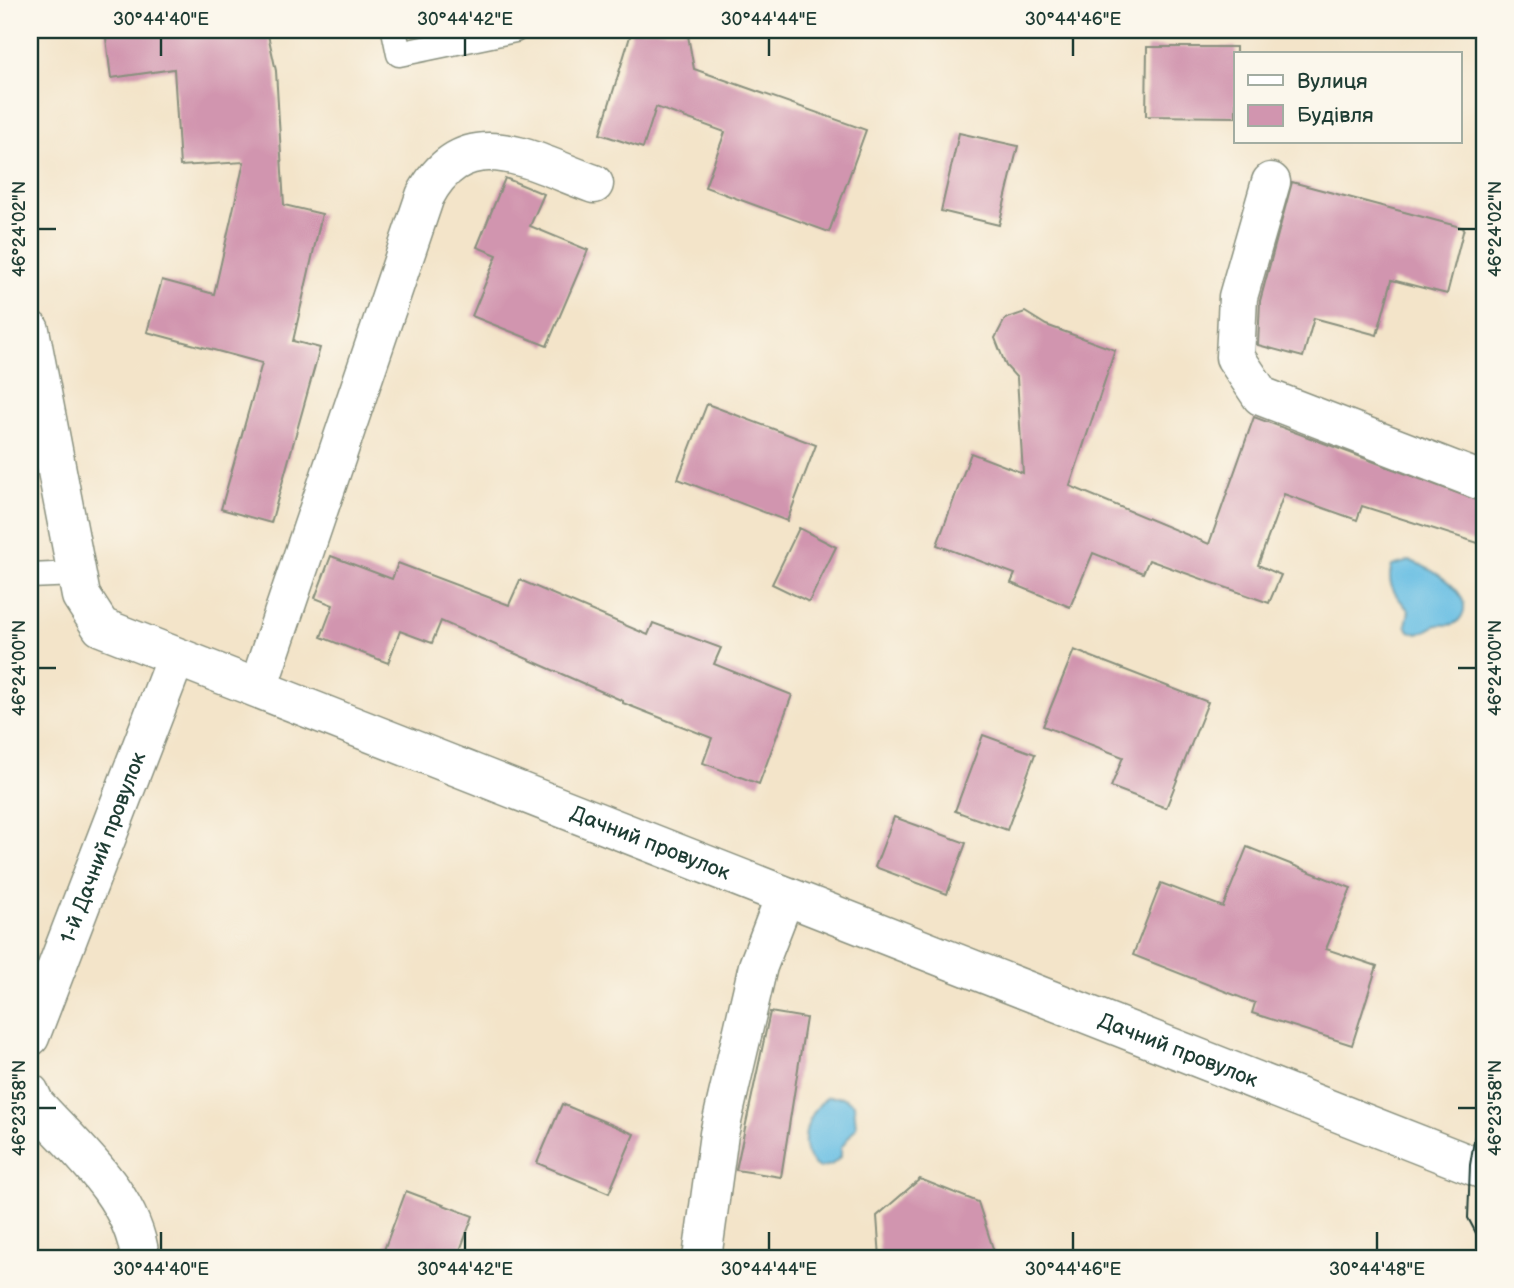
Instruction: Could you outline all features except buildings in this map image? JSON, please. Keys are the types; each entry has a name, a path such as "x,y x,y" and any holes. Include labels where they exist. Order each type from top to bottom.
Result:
{"street":[{"path":"258,688 425,196 436,176 452,161 472,152 494,149 594,184"},
{"path":"1271,182 1238,297 1235,357 1261,396 1484,482"},
{"name":"Дачний провулок","path":"30,330 81,596 102,627 1484,1170"},
{"name":"1-й Дачний провулок","path":"30,1037 176,657"},
{"path":"702,1258 719,1134 758,966 785,895"},
{"path":"30,1093 35,1104 126,1208 138,1235 140,1258"}],"lane":[{"path":"394,30 399,54 515,30"},
{"path":"30,576 76,574"}],"water":[{"path":"1409,561 1439,575 1458,592 1464,611 1457,622 1435,626 1418,634 1409,631 1406,625 1409,611 1393,590 1390,573 1392,566"},
{"path":"827,1097 842,1097 854,1104 856,1127 841,1148 841,1157 831,1165 819,1168 806,1152 806,1133 814,1113"}],"tram line":[{"path":"1484,1081 1470,1165 1468,1218 1484,1248"}]}
